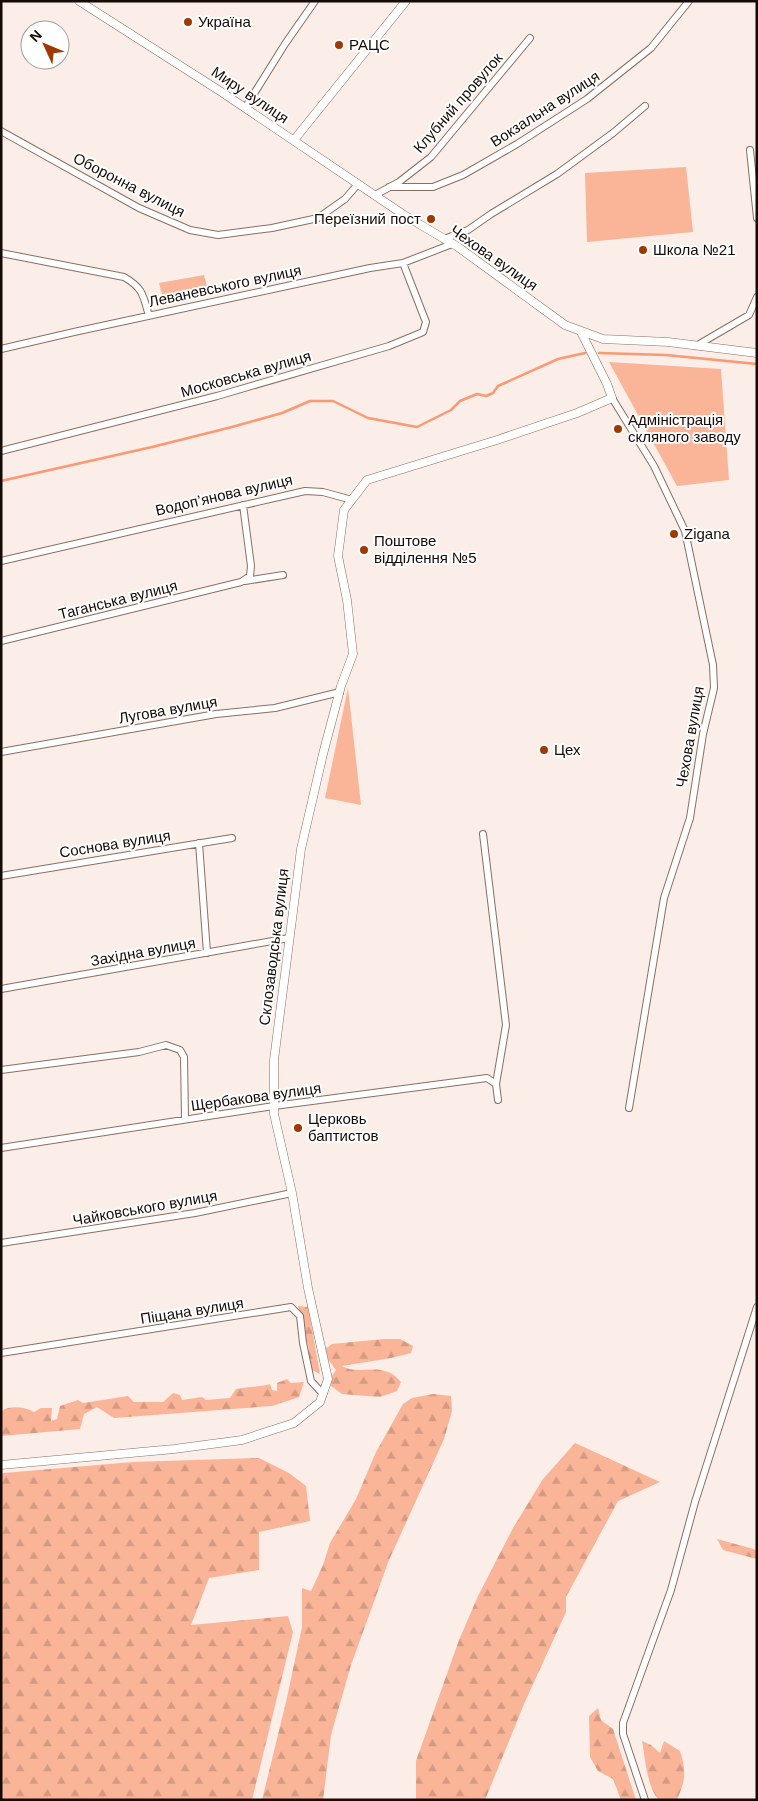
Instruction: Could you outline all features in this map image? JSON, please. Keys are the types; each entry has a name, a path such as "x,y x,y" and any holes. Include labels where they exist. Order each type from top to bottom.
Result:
{"street":[{"name":"Миру вулиця","path":"78,1 294,140 404,216"},
{"path":"245,108 285,44 315,1"},
{"path":"294,140 406,1"},
{"name":"Вокзальна вулиця","path":"389,187 433,186 463,175 517,144 587,99 651,48 689,1"},
{"name":"Клубний провулок","path":"375,195 398,182 431,157 530,38"},
{"path":"444,239 468,230 520,195 557,174 613,133 645,106"},
{"name":"Оборонна вулиця","path":"1,131 139,208 190,230 218,235 272,228 318,218 345,199 358,184"},
{"path":"750,150 757,218"},
{"name":"Чехова вулиця","path":"404,216 452,244 565,325 581,332 603,338 668,342 757,353"},
{"name":"Леваневського вулиця","path":"1,349 370,268 403,264 452,244"},
{"path":"1,253 124,277 139,288 149,316"},
{"name":"Московська вулиця","path":"1,451 217,396 389,346 423,332 426,322 403,264"},
{"path":"696,346 749,315 757,298"},
{"name":"Чехова вулиця","path":"581,332 612,398 654,466 674,504 685,531 713,665 714,688 703,734 690,818 664,898 629,1108"},
{"path":"352,500 367,480 568,416 612,398"},
{"name":"Водоп’янова вулиця","path":"1,561 305,491 323,492 352,500"},
{"name":"Склозаводська вулиця","path":"321,1398 328,1379 308,1288 292,1192 274,1114 274,1060 301,849 323,754 340,692 353,654 347,600 338,556 344,510 352,500"},
{"path":"241,582 250,576 251,566 243,505"},
{"name":"Таганська вулиця","path":"1,641 241,582 283,575"},
{"name":"Лугова вулиця","path":"1,752 216,714 275,708 340,692"},
{"path":"483,834 506,1025 496,1084 498,1100"},
{"name":"Соснова вулиця","path":"1,876 232,838"},
{"path":"198,843 207,953"},
{"name":"Західна вулиця","path":"1,989 289,938"},
{"path":"1,1070 139,1052 166,1045 180,1050 184,1057 185,1119"},
{"name":"Щербакова вулиця","path":"1,1148 274,1106 487,1078 496,1084"},
{"name":"Чайковського вулиця","path":"1,1243 195,1213 292,1192"},
{"name":"Піщана вулиця","path":"1,1353 291,1307 300,1316 303,1343 311,1381 321,1398"},
{"path":"645,1800 623,1734 623,1724 671,1590 695,1502 757,1307"},
{"path":"1,1465 174,1450 242,1440 294,1423 321,1398"}],"green space":[{"path":"686,167 693,232 587,242 585,173"},
{"path":"204,275 209,294 164,302 159,283"},
{"path":"609,362 721,369 729,480 677,486"},
{"path":"348,688 361,805 325,798"},
{"path":"298,1306 308,1307 320,1374 308,1368 307,1351 309,1349"},
{"path":"400,1339 413,1346 411,1353 342,1366 357,1370 386,1371 394,1375 401,1382 397,1391 380,1397 342,1394 331,1386 330,1379 336,1370 328,1359 325,1349 332,1344"},
{"path":"287,1379 291,1383 304,1382 299,1397 272,1406 114,1418 97,1407 84,1414 80,1429 1,1436 1,1411 13,1407 34,1412 41,1408 52,1408 51,1421 57,1419 60,1406 78,1400 83,1403 128,1396 134,1402 163,1402 173,1393 180,1395 182,1400 202,1397 206,1400 230,1398 236,1389 240,1388 270,1384 272,1390 277,1391 277,1383"},
{"path":"433,1394 451,1396 452,1411 444,1439 389,1560 351,1665 331,1735 323,1800 262,1800 302,1627 302,1588 311,1591 323,1565 330,1543 356,1499 376,1452 403,1404 412,1398"},
{"path":"575,1443 660,1482 618,1501 566,1597 566,1612 524,1704 485,1800 416,1800 416,1761 459,1640 478,1596 513,1528 543,1479"},
{"path":"259,1458 289,1473 306,1486 310,1521 259,1532 259,1570 209,1578 191,1625 288,1616 293,1632 252,1800 1,1800 1,1474 133,1462"},
{"path":"717,1539 757,1550 757,1559 723,1550"},
{"path":"598,1708 601,1720 613,1729 636,1800 621,1800 613,1779 598,1771 590,1757 589,1716"},
{"path":"642,1741 651,1745 660,1753 664,1741 680,1751 684,1775 677,1799 659,1800 655,1795 647,1772"}],"waterway":[{"path":"1,481 232,427 282,413 310,401 333,401 368,418 417,427 451,410 460,401 477,394 486,396 493,393 498,386 558,359 585,353"},
{"path":"599,353 666,355 757,364"}],"place":[{"name":"Україна","path":"188,22"},
{"name":"РАЦС","path":"339,45"},
{"name":"Переїзний пост","path":"431,219"},
{"name":"Школа №21","path":"643,250"},
{"name":"Адміністрація скляного заводу","path":"618,429"},
{"name":"Zigana","path":"674,534"},
{"name":"Поштове відділення №5","path":"364,550"},
{"name":"Цех","path":"544,750"},
{"name":"Церковь баптистов","path":"298,1128"}]}
